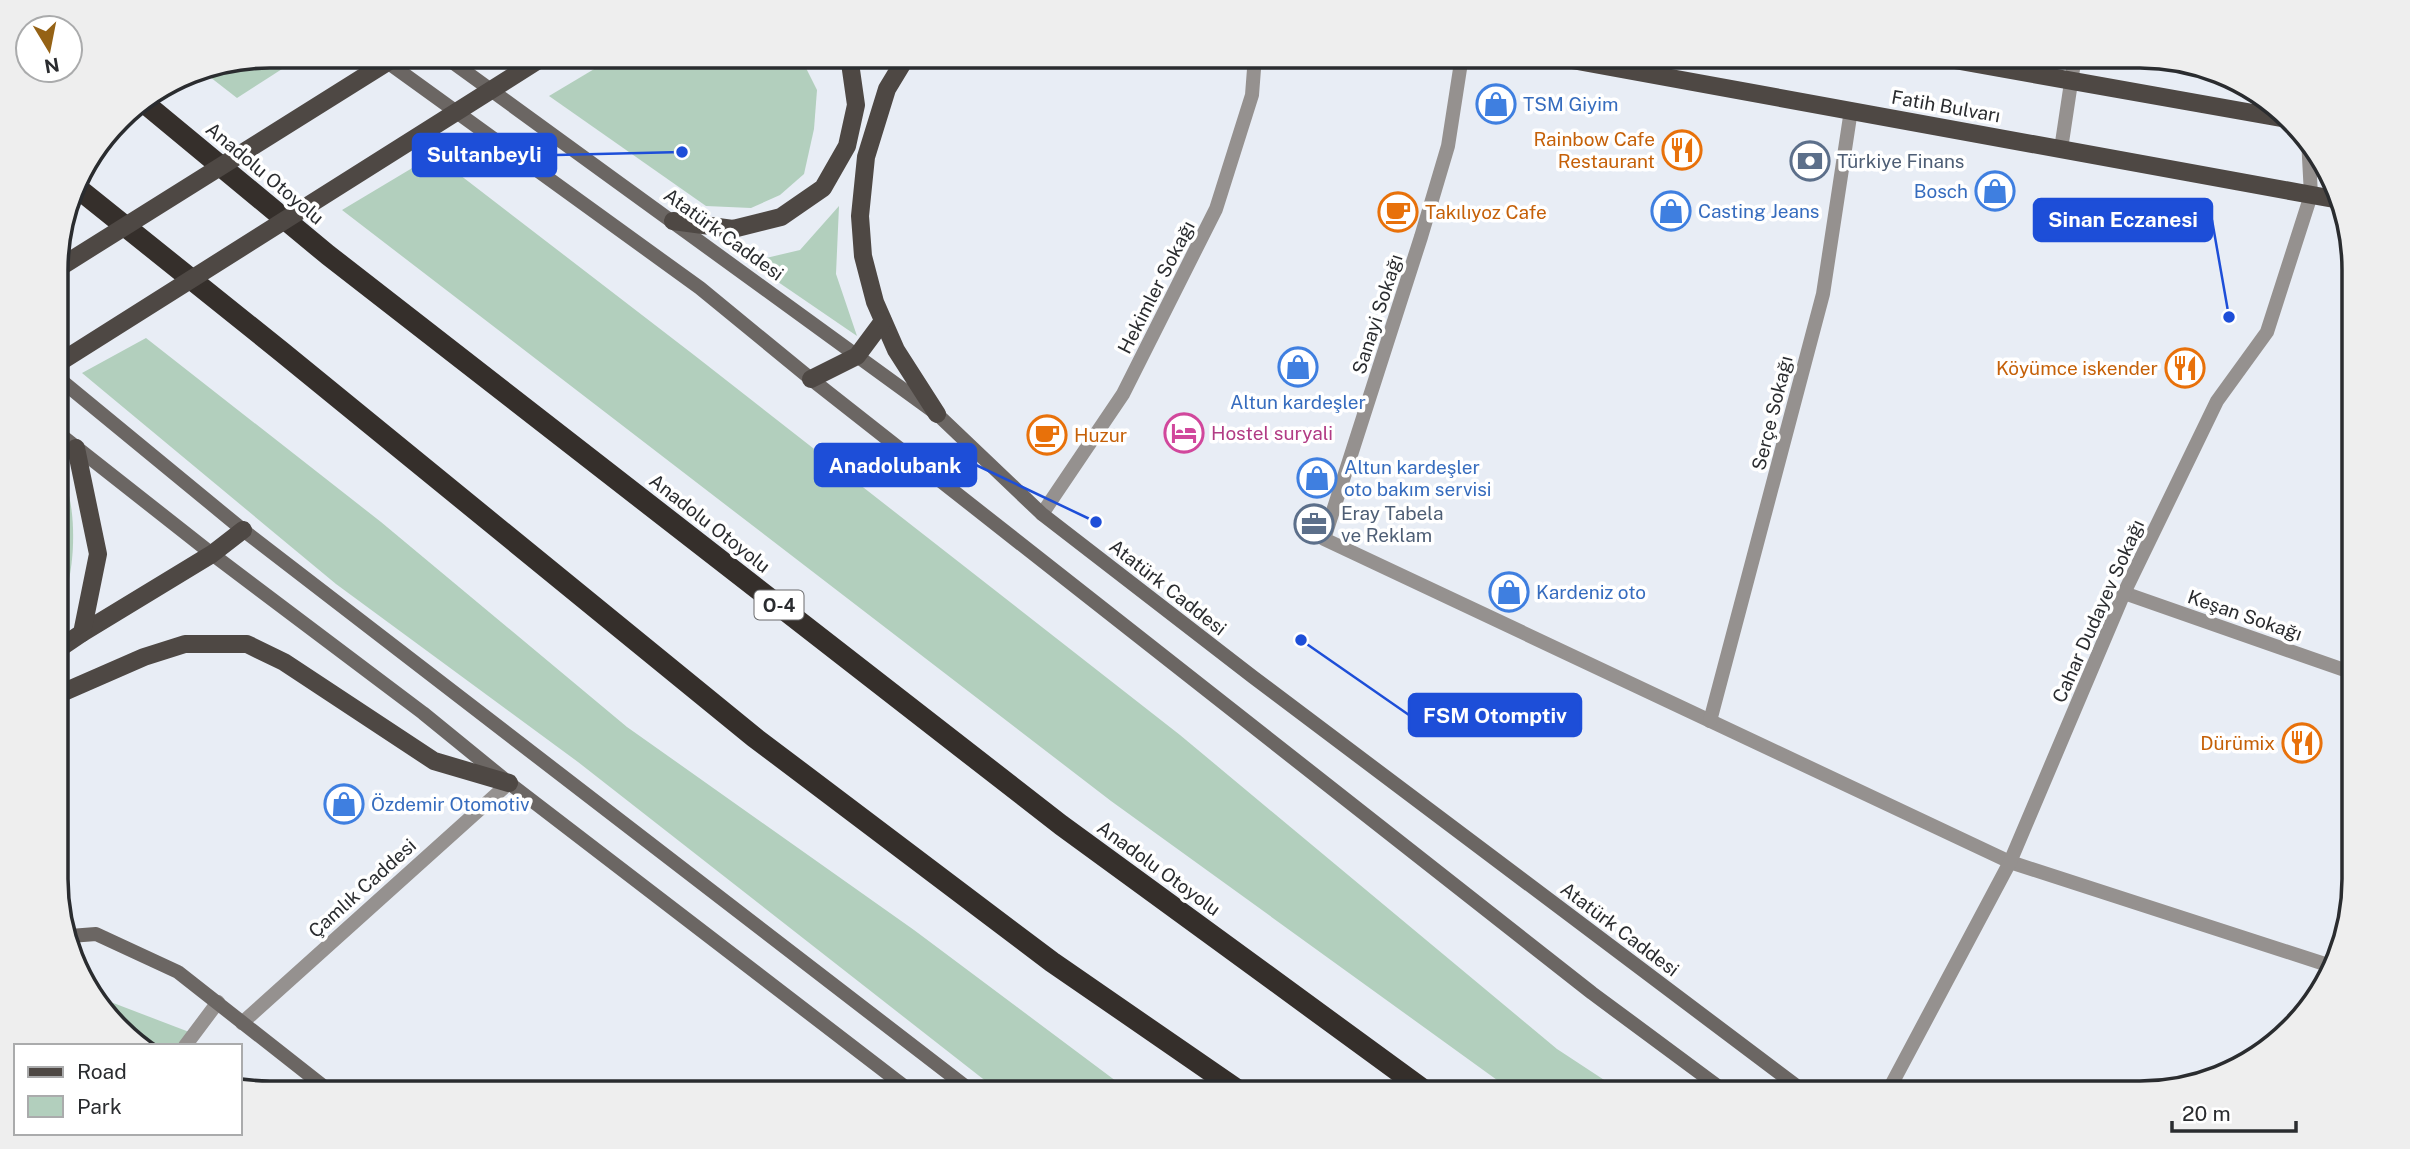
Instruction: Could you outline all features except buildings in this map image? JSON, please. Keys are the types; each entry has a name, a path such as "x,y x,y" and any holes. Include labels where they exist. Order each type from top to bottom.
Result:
{"highway":[{"name":"Anadolu Otoyolu","path":"151,108 328,255 1061,825 1412,1080"},
{"path":"84,193 754,737 1052,962 1223,1080"}],"main road":[{"path":"69,261 378,68"},
{"path":"69,357 526,68"},
{"path":"673,221 733,229 781,217 823,188 847,146 856,105 851,68"},
{"path":"900,68 887,89 866,157 860,216 863,256 875,302 895,350 937,414"},
{"name":"Fatih Bulvarı","path":"1617,68 2328,198"},
{"path":"2002,68 2269,116"},
{"path":"811,379 857,356 883,321"},
{"path":"76,449 98,554 82,633"},
{"path":"68,642 212,554 243,530"},
{"path":"68,690 144,657 185,644 247,644 284,662 434,761 509,783"}],"street":[{"path":"396,68 699,288 1592,993 1710,1080"},
{"name":"Atatürk Caddesi","path":"461,68 937,414 1042,514 1264,685 1789,1080"},
{"name":"Hekimler Sokağı","path":"1042,514 1123,394 1216,209 1252,95 1254,68"},
{"name":"Sanayi Sokağı","path":"1460,68 1444,159 1418,249 1324,539 1710,721"},
{"path":"2061,149 2073,68"},
{"name":"Serçe Sokağı","path":"1710,721 1823,294 1851,110"},
{"name":"Cahar Dudayev Sokağı","path":"1894,1080 2010,862 2124,593 2217,401 2267,332 2311,195 2309,161"},
{"path":"69,387 243,530 958,1081"},
{"path":"69,442 897,1081"},
{"name":"Keşan Sokağı","path":"2124,593 2342,669"},
{"path":"1710,721 2010,862 2323,963"},
{"name":"Çamlık Caddesi","path":"242,1023 509,783"},
{"path":"77,935 96,934 178,972 317,1081"},
{"path":"186,1044 218,1002"}],"green space":[{"path":"284,68 237,98 211,77 244,70"},
{"path":"596,68 806,68 817,90 814,129 804,174 780,195 751,208 706,206 549,96"},
{"path":"434,155 1180,735 1557,1049 1605,1080 1497,1080 1111,801 342,210"},
{"path":"839,206 836,274 857,336 749,262 800,250"},
{"path":"146,338 381,522 627,727 914,930 1115,1081 985,1081 578,762 336,584 82,373"},
{"path":"69,494 73,539 68,583"},
{"path":"110,1002 197,1035 190,1044 154,1044"}],"place":[{"name":"TSM Giyim","path":"1496,104"},
{"name":"Rainbow Cafe Restaurant","path":"1682,150"},
{"name":"Sultanbeyli","path":"682,152"},
{"name":"Türkiye Finans","path":"1810,161"},
{"name":"Bosch","path":"1995,191"},
{"name":"Casting Jeans","path":"1671,211"},
{"name":"Takılıyoz Cafe","path":"1398,212"},
{"name":"Sinan Eczanesi","path":"2229,317"},
{"name":"Altun kardeşler","path":"1298,367"},
{"name":"Köyümce iskender","path":"2185,368"},
{"name":"Hostel suryali","path":"1184,433"},
{"name":"Huzur","path":"1047,435"},
{"name":"Altun kardeşler oto bakım servisi","path":"1317,478"},
{"name":"Anadolubank","path":"1096,522"},
{"name":"Eray Tabela ve Reklam","path":"1314,524"},
{"name":"Kardeniz oto","path":"1509,592"},
{"name":"FSM Otomptiv","path":"1301,640"},
{"name":"Dürümix","path":"2302,743"},
{"name":"Özdemir Otomotiv","path":"344,804"}]}
